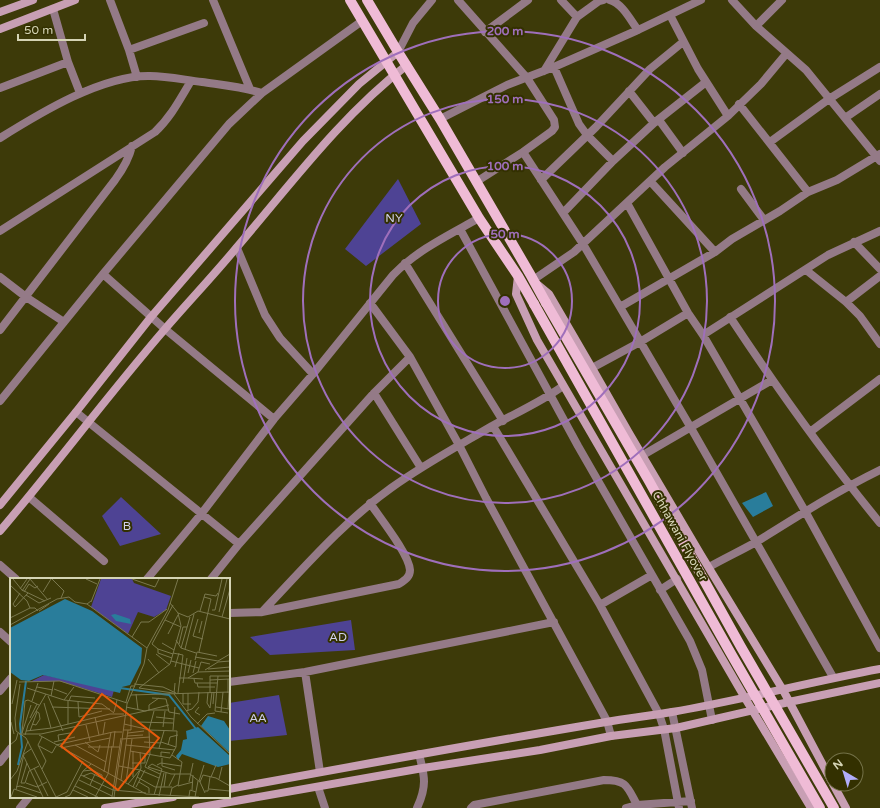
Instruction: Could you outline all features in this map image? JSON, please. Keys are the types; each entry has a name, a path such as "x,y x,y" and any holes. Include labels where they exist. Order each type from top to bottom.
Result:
{"main road":[{"name":"Chhawani Flyover","path":"350,0 479,218 518,276 820,808"},
{"name":"Chhawani Flyover","path":"367,0 440,119 534,281 834,808"}],"street":[{"path":"0,12 33,0"},
{"path":"0,29 75,0"},
{"path":"110,0 129,50 137,77"},
{"path":"213,0 250,89"},
{"path":"0,505 76,412 151,316 303,141 359,84 398,52 413,23 432,0"},
{"path":"486,32 528,0"},
{"path":"561,0 577,16"},
{"path":"544,71 577,16 599,1 603,0"},
{"path":"610,0 614,1 620,7 638,30"},
{"path":"440,119 507,85 554,67 701,0"},
{"path":"620,307 715,252 732,239 780,211 808,192 837,180 879,157 829,100 806,70 795,59 786,54 756,26 732,0"},
{"path":"756,26 782,0"},
{"path":"461,1 527,78 554,120 555,126 552,131 523,152 476,182"},
{"path":"53,9 68,62 80,93"},
{"path":"670,15 683,42 728,116"},
{"path":"0,401 103,274 229,124 262,93 362,21"},
{"path":"129,50 204,23"},
{"path":"541,180 596,127 650,69 683,42"},
{"path":"786,54 761,84 728,116 650,181 583,244 534,281 549,294 783,690 824,768"},
{"path":"0,88 68,62"},
{"path":"0,531 165,329 237,248 297,174 355,112 394,75 407,65"},
{"path":"554,67 579,124 587,135 613,161"},
{"path":"770,142 829,100 880,67"},
{"path":"0,138 27,121 80,93 109,83 137,77 151,76 191,81 250,89 262,93"},
{"path":"0,231 155,132 164,124 174,111 191,81"},
{"path":"563,213 613,161 657,121 706,82"},
{"path":"629,91 657,121 683,153"},
{"path":"845,118 880,94"},
{"path":"739,104 808,192"},
{"path":"0,330 124,167 130,157 132,146"},
{"path":"523,152 583,244 691,428 833,677"},
{"path":"650,181 715,252"},
{"path":"741,189 764,220"},
{"path":"627,203 688,313 703,335 805,511 880,648"},
{"path":"148,578 202,513 274,419 405,263 442,239 479,218"},
{"path":"460,229 550,395 690,641 702,670 712,720"},
{"path":"703,335 828,255 880,231"},
{"path":"854,242 880,268"},
{"path":"237,248 265,315 280,338 313,374"},
{"path":"405,263 503,421"},
{"path":"806,270 846,302 860,316 880,344"},
{"path":"103,274 165,329 274,419"},
{"path":"518,276 516,294 537,340 745,698 811,808"},
{"path":"846,302 880,276"},
{"path":"0,277 26,297 64,322"},
{"path":"370,303 410,357 459,445 486,498 607,721 611,736"},
{"path":"592,368 640,342 688,313"},
{"path":"730,317 772,380 849,486 880,523"},
{"path":"212,578 239,544 374,393 410,357"},
{"path":"810,432 880,379"},
{"path":"643,455 772,380"},
{"path":"262,612 351,519 370,503 421,468 459,445 550,395 563,386"},
{"path":"374,393 421,468"},
{"path":"76,412 239,544"},
{"path":"493,426 600,605 659,714 664,729 678,804"},
{"path":"709,567 756,542 805,511 880,470"},
{"path":"29,497 104,561"},
{"path":"230,613 262,612 400,584 408,579 410,571 406,556 370,503"},
{"path":"0,565 15,578"},
{"path":"600,605 652,574"},
{"path":"660,590 677,579"},
{"path":"230,682 306,672 554,622"},
{"path":"0,632 10,641"},
{"path":"230,789 607,721 672,712 783,690 833,677 880,669"},
{"path":"306,672 320,772"},
{"path":"0,691 10,679"},
{"path":"196,808 423,768 540,750 611,736 676,728 880,683"},
{"path":"626,808 637,805 692,804 672,712"},
{"path":"0,762 10,749"},
{"path":"417,808 424,792 425,782 419,754"},
{"path":"471,808 474,805 604,780 615,780 623,783 628,788 637,805"},
{"path":"318,787 324,808"},
{"path":"837,792 846,808"},
{"path":"20,808 28,798"},
{"path":"105,808 167,798"}],"green space":[{"name":"NY","path":"398,179 421,224 366,266 345,249"},
{"name":"B","path":"121,497 161,534 120,546 102,516"},
{"name":"AD","path":"351,620 355,650 270,655 250,637"},
{"name":"AA","path":"279,695 287,735 230,741 230,703"}],"water":[{"path":"766,492 773,506 753,517 742,503"}]}
